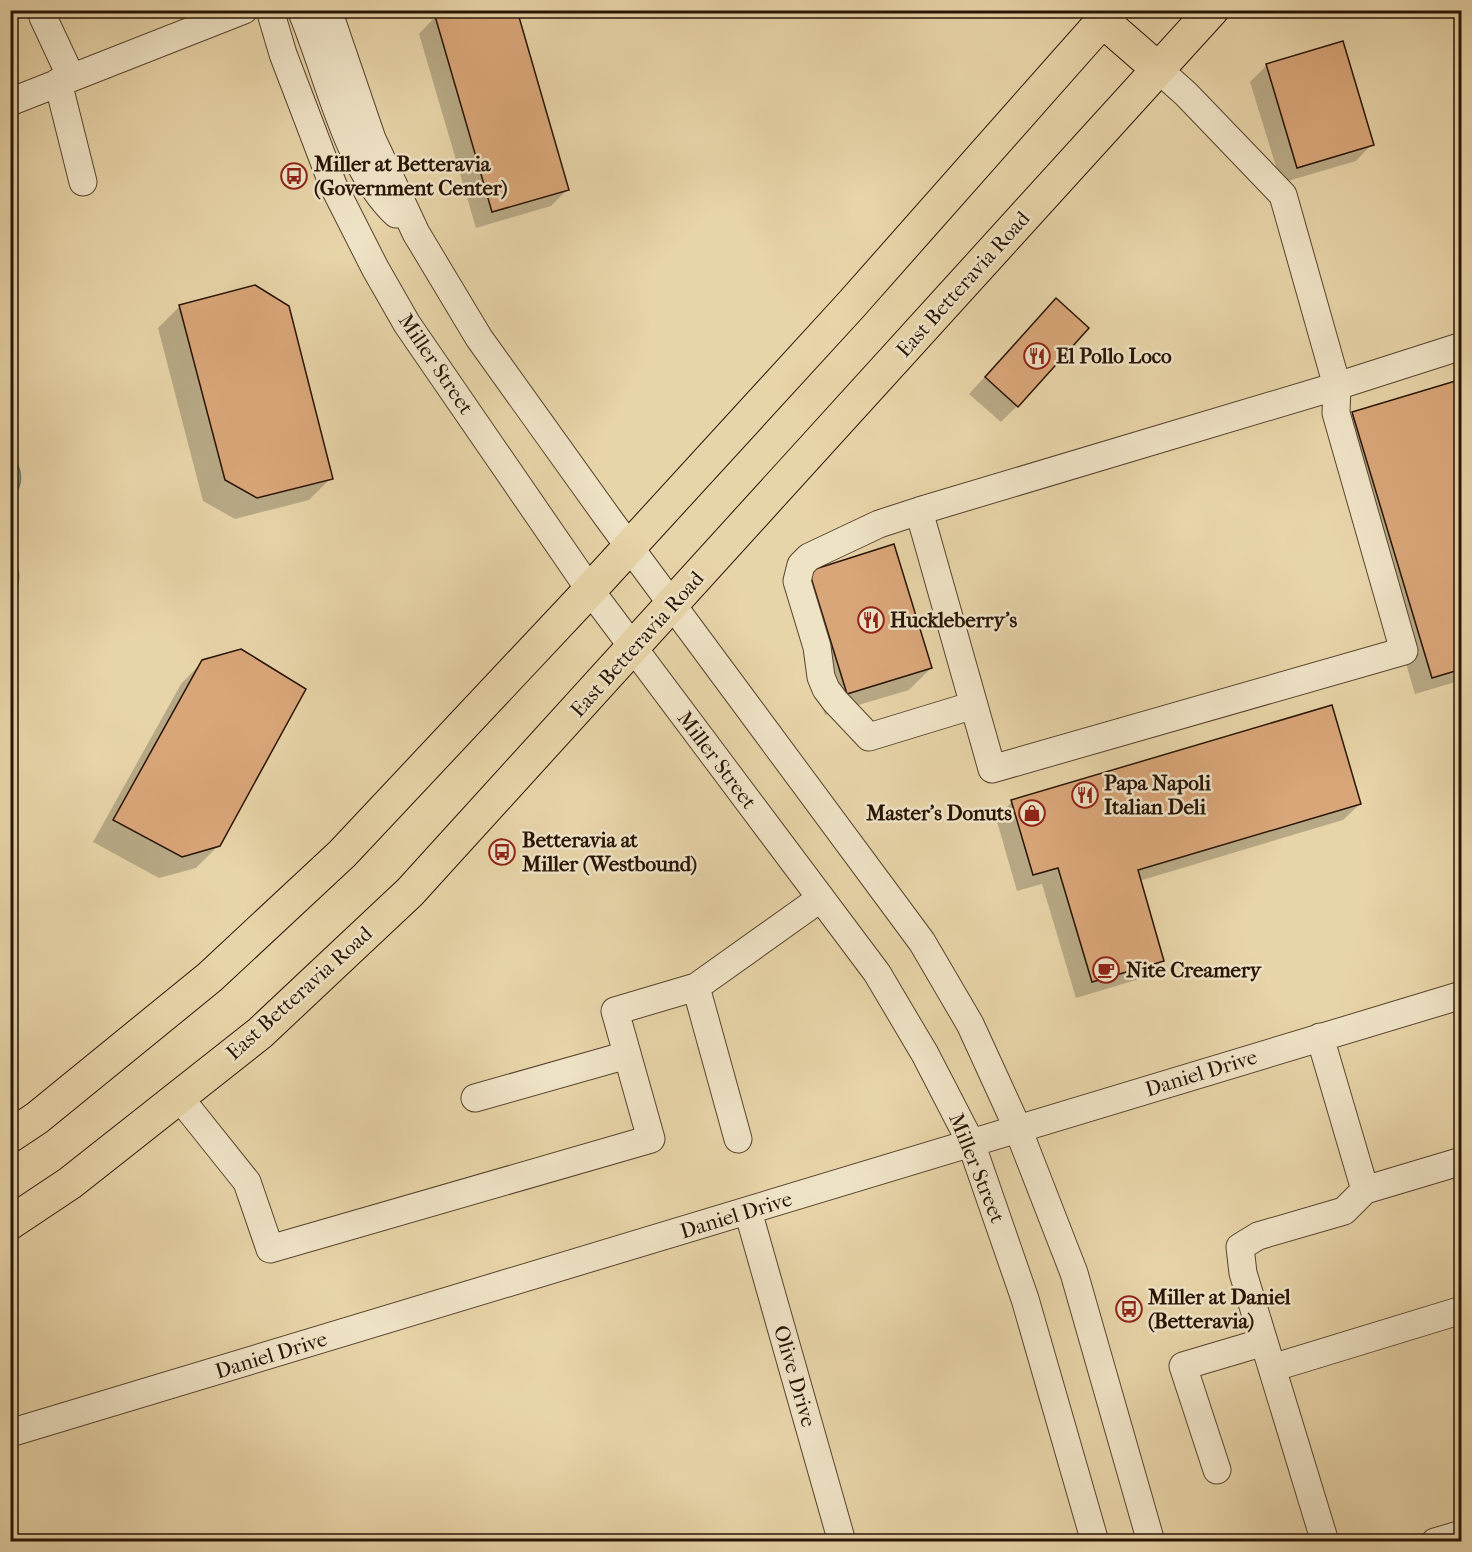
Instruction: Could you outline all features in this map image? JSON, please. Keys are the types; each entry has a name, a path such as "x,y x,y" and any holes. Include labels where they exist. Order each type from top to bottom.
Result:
{"highway":[{"name":"East Betteravia Road","path":"10,1223 70,1183 260,1033 410,892 1212,10"},
{"path":"10,1136 37,1118 210,977 334,861 590,590 851,305 1102,14 1158,69"}],"street":[{"path":"44,10 43,17 64,80 83,182"},
{"path":"10,102 244,10"},
{"name":"Miller Street","path":"270,10 283,54 333,185 375,268 407,324 590,590 877,973 925,1054 971,1143 1025,1299 1095,1542"},
{"path":"301,10 358,163 383,202 416,233"},
{"path":"328,10 372,139 416,233 479,338 672,605 922,942 970,1024 1018,1129 1074,1273 1151,1542"},
{"path":"919,511 992,769 1404,651 1336,413 1338,386 1282,195 1186,93 1158,69"},
{"path":"974,705 869,737 826,689 821,677 817,647 799,592 798,573 801,565 809,557 879,524 1338,386 1461,346"},
{"path":"179,1097 247,1182 270,1249 651,1139 615,1011 696,987 821,898"},
{"path":"696,987 738,1138"},
{"name":"Daniel Drive","path":"10,1433 1461,995"},
{"path":"1320,1037 1365,1190"},
{"path":"475,1098 627,1055"},
{"path":"1325,1542 1243,1273 1240,1247 1257,1236 1344,1211 1365,1190 1461,1161"},
{"name":"Olive Drive","path":"748,1211 842,1542"},
{"path":"1272,1368 1461,1310"},
{"path":"1217,1470 1183,1366 1264,1342"},
{"path":"1435,1542 1461,1534"}],"shaded area":[{"path":"11,454 18,466 21,478 11,501"},
{"path":"10,546 19,580 11,599"}],"building":[{"path":"453,10 517,10 569,190 492,212 435,16"},
{"path":"1343,41 1374,145 1297,168 1266,64"},
{"path":"255,285 289,306 333,479 257,498 225,480 179,305"},
{"path":"1056,298 1089,328 1018,407 985,377"},
{"path":"1462,379 1462,669 1432,678 1352,412"},
{"path":"894,544 932,668 847,694 809,571"},
{"path":"241,649 306,689 220,846 182,857 113,820 202,660"},
{"path":"1332,705 1361,804 1138,870 1164,961 1092,982 1058,868 1033,875 1011,800"}],"place":[{"name":"Miller at Betteravia (Government Center)","path":"294,176"},
{"name":"El Pollo Loco","path":"1037,356"},
{"name":"Huckleberry's","path":"871,620"},
{"name":"Papa Napoli Italian Deli","path":"1085,795"},
{"name":"Master's Donuts","path":"1032,813"},
{"name":"Betteravia at Miller (Westbound)","path":"502,852"},
{"name":"Nite Creamery","path":"1106,970"},
{"name":"Miller at Daniel (Betteravia)","path":"1129,1309"}]}
